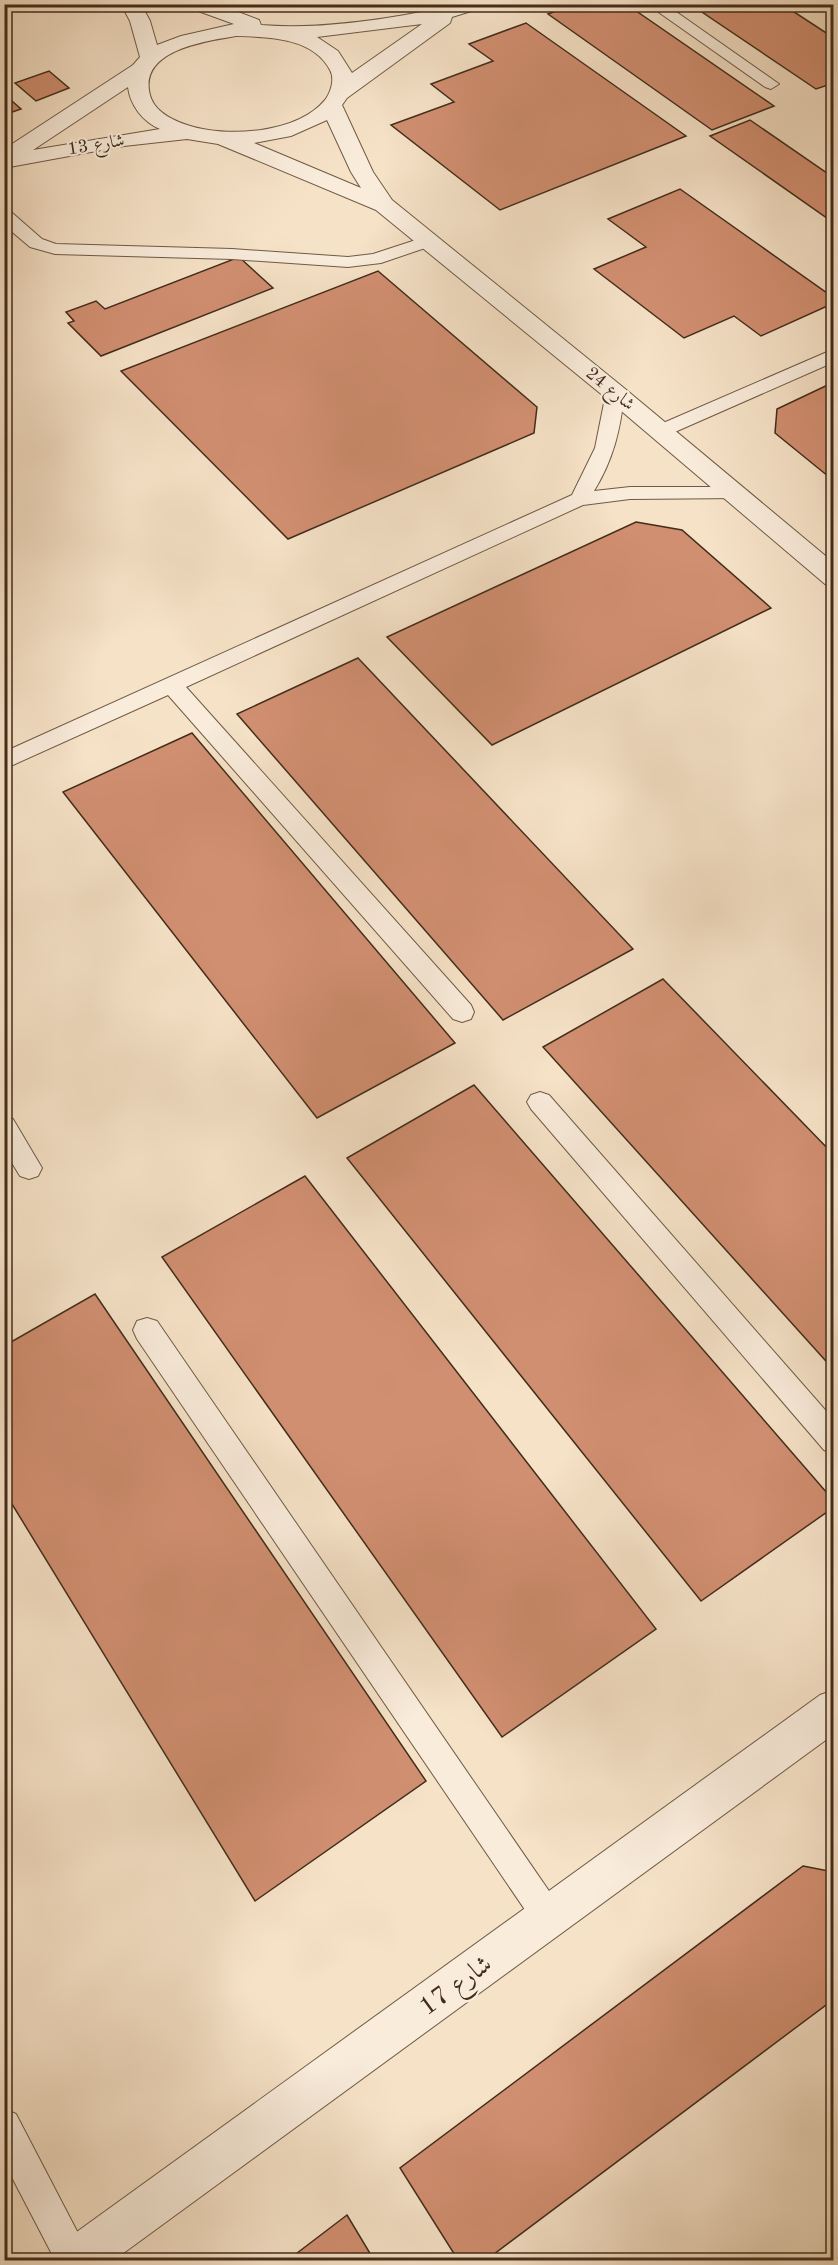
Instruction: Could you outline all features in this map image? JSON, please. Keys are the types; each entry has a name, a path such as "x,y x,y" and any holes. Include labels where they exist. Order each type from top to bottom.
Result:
{"street":[{"path":"130,4 140,21 146,63 136,87 143,105 161,121 188,132 222,138 255,137 286,131 313,120 396,50 465,8"},
{"path":"197,4 279,32 465,8"},
{"name":"شارع 13","path":"4,160 68,120 174,44 203,34 236,30 279,32"},
{"name":"شارع 24","path":"279,32 315,44 334,58 343,75 337,100 362,172 384,205"},
{"name":"شارع 13","path":"4,160 188,132"},
{"name":"شارع 24","path":"222,138 384,205 661,431 834,578"},
{"name":"شارع 17","path":"75,2260 834,1709"}],"lane":[{"path":"654,4 771,84"},
{"path":"4,215 36,243 55,249 232,254 348,262 375,259 428,241"},
{"path":"661,431 834,355"},
{"path":"579,499 601,464 613,428 615,393"},
{"path":"4,761 579,499 630,493 733,493"},
{"path":"172,684 462,1012"},
{"path":"540,1102 834,1441"},
{"path":"4,1126 29,1168"},
{"path":"147,1330 549,1918"},
{"path":"4,2126 75,2260"}],"building":[{"path":"575,4 626,4 774,106 712,130 548,14"},
{"path":"690,4 782,4 834,38 834,83 816,89"},
{"path":"526,23 686,136 500,210 391,125 454,102 431,84 493,61 469,44"},
{"path":"49,71 69,88 36,101 15,83"},
{"path":"4,94 21,109 4,115"},
{"path":"750,120 834,178 834,223 710,136"},
{"path":"680,189 834,298 834,303 761,336 734,316 684,338 594,269 646,247 608,219"},
{"path":"239,257 273,288 101,356 68,323 74,321 66,312 96,301 105,309"},
{"path":"378,271 537,407 534,433 288,539 121,371"},
{"path":"834,382 834,481 775,433 777,409"},
{"path":"636,522 682,530 771,608 492,745 387,637"},
{"path":"358,658 633,949 503,1020 237,714"},
{"path":"192,733 455,1043 317,1118 63,792"},
{"path":"663,979 834,1155 834,1370 543,1047"},
{"path":"474,1085 834,1501 834,1507 701,1601 347,1158"},
{"path":"305,1176 656,1629 502,1737 162,1257"},
{"path":"95,1294 426,1781 255,1901 4,1491 4,1346"},
{"path":"803,1866 834,1872 834,1999 486,2260 458,2260 400,2168"},
{"path":"347,2215 374,2260 288,2260"}]}
